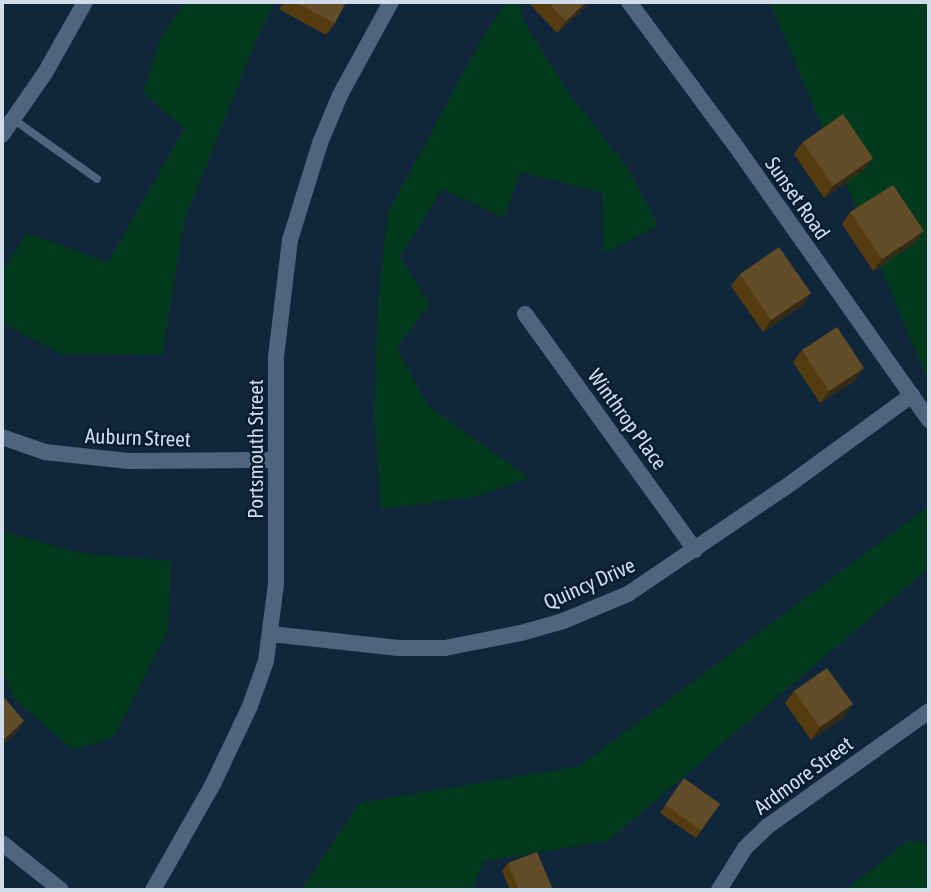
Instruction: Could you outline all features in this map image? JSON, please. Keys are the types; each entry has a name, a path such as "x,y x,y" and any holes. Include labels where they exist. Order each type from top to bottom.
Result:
{"street":[{"path":"2,135 45,73 85,2"},
{"name":"Portsmouth Street","path":"153,890 213,784 250,706 266,661 276,584 276,357 290,240 320,143 340,95 391,2"},
{"name":"Sunset Road","path":"629,2 735,145 929,420"},
{"name":"Winthrop Place","path":"525,314 695,550"},
{"name":"Quincy Drive","path":"271,634 398,648 433,648 521,633 563,621 628,594 695,550 912,395"},
{"name":"Auburn Street","path":"2,437 44,452 129,461 276,460"},
{"name":"Ardmore Street","path":"719,890 745,848 768,826 929,710"},
{"path":"2,843 61,890"}],"lane":[{"path":"13,119 97,179"}],"green space":[{"path":"185,2 275,2 257,38 184,222 162,355 61,354 2,323 2,272 27,233 108,262 184,129 143,92 161,37"},
{"path":"506,2 519,2 523,20 568,92 629,170 658,226 603,254 602,193 521,172 504,218 442,189 400,257 429,304 397,348 427,405 529,478 475,497 381,509 374,416 378,300 388,213 477,47"},
{"path":"770,2 929,2 929,383"},
{"path":"929,506 929,568 608,841 484,861 472,890 301,890 359,803 579,766"},
{"path":"2,531 79,553 171,561 168,631 114,737 73,750 13,698 2,666"},
{"path":"908,840 929,844 929,890 846,890"}],"building":[{"path":"296,2 346,2 335,23"},
{"path":"548,2 586,2 566,21"},
{"path":"843,114 873,158 833,186 803,142"},
{"path":"893,185 924,231 882,259 850,212"},
{"path":"779,247 811,293 771,320 740,274"},
{"path":"837,327 864,368 829,391 802,350"},
{"path":"827,668 853,704 820,727 794,691"},
{"path":"2,695 24,721 2,741"},
{"path":"684,778 720,804 701,830 665,805"},
{"path":"537,852 553,890 519,890 508,863"}]}
